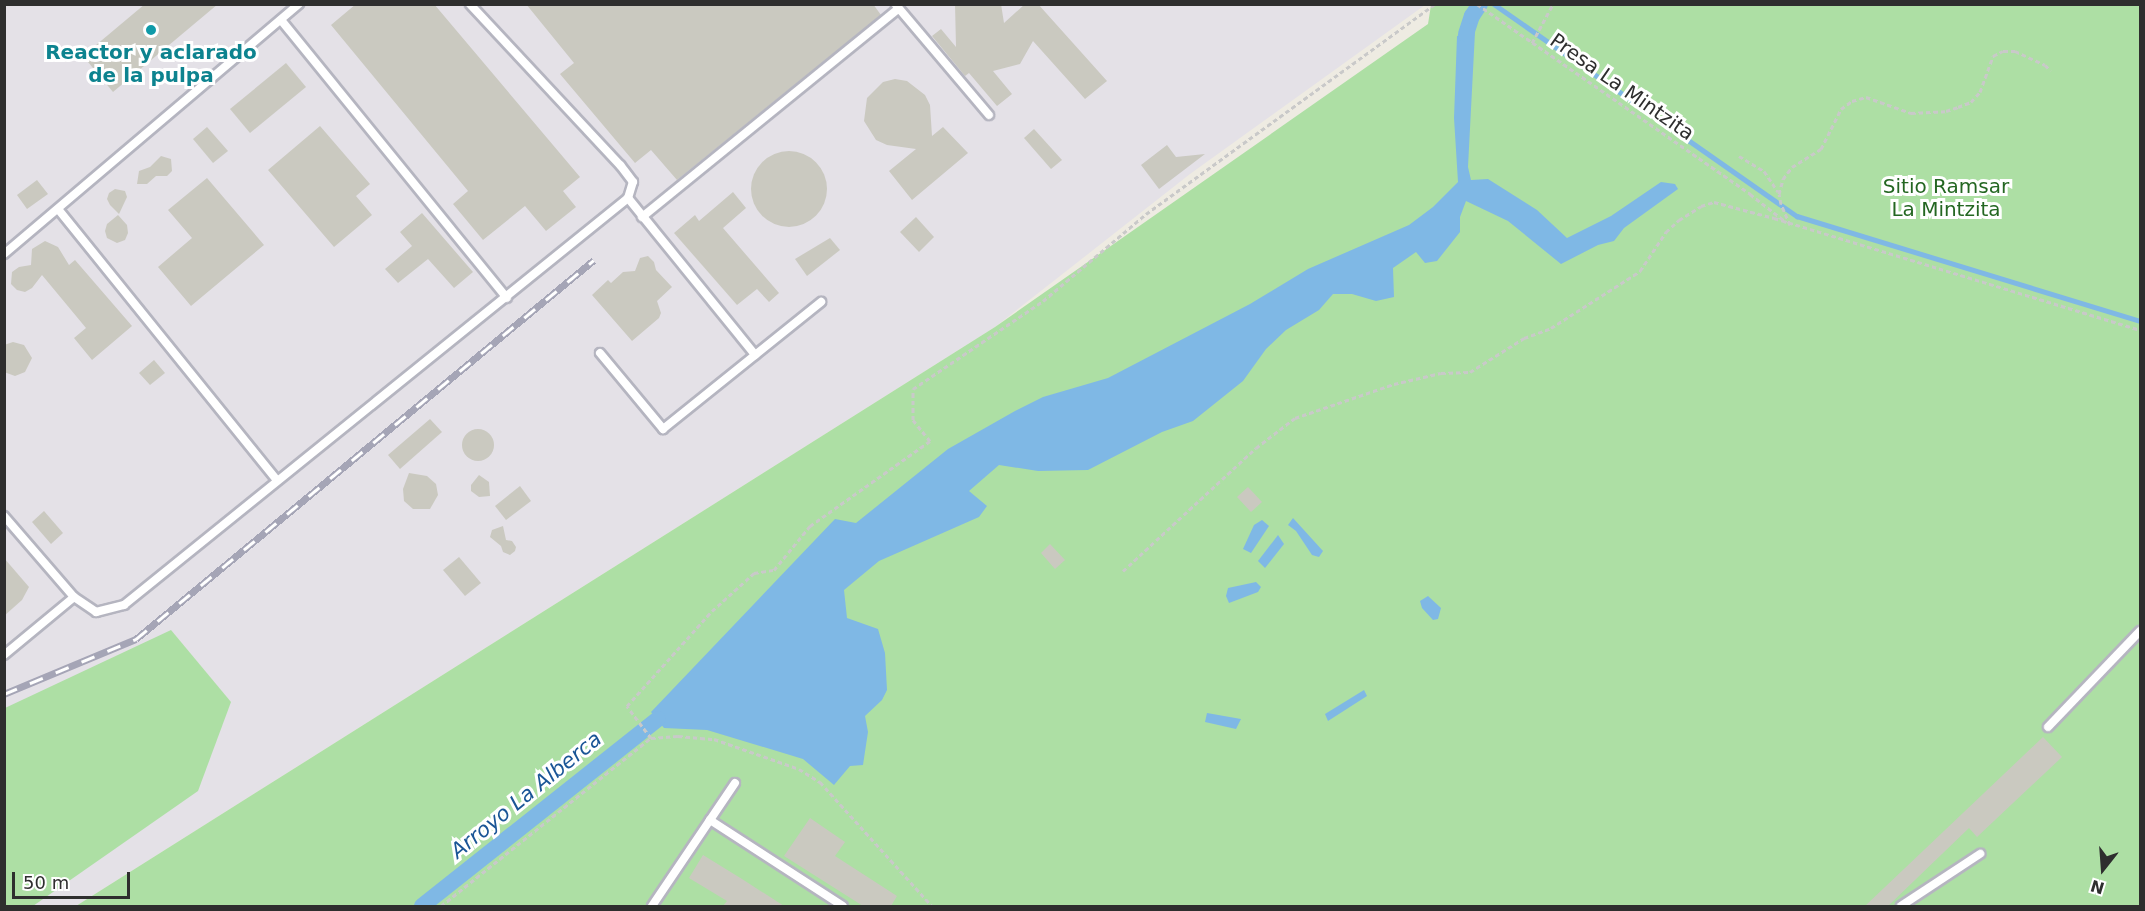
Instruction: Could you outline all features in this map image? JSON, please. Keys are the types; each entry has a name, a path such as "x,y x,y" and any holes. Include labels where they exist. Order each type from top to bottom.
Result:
{"lane":[{"path":"4,254 300,4"},
{"path":"4,516 74,597 96,612 124,605 628,198 633,182 620,165 470,4"},
{"path":"642,217 897,7 989,115"},
{"path":"281,20 507,298"},
{"path":"628,198 755,355"},
{"path":"58,209 277,480"},
{"path":"600,353 663,429 821,302"},
{"path":"4,655 74,597"},
{"path":"2048,727 2140,631"},
{"path":"652,906 735,783"},
{"path":"710,820 843,906"},
{"path":"1901,906 1980,854"}],"path":[{"path":"650,738 627,706 712,610 754,573 774,570 810,526 930,441 913,420 913,389 1043,301 1146,214 1435,4"},
{"name":"Presa La Mintzita","path":"1477,4 1750,194 1790,225"},
{"path":"1532,43 1553,4"},
{"path":"1779,194 1783,179 1792,167 1821,149 1841,109 1852,101 1866,97 1911,113 1946,111 1971,102 1980,92 1993,56 2003,51 2015,51 2045,64 2051,71"},
{"path":"1739,156 1764,171 1779,194 1790,225"},
{"path":"1123,571 1256,448 1295,418 1394,384 1441,373 1470,372 1524,338 1551,328 1640,271 1666,232 1688,212 1714,202 1774,218 1790,225 2140,330"},
{"path":"441,906 650,738 678,736 714,739 800,769 820,782 932,906"}],"shaded area":[{"path":"5,5 1425,5 1190,174 995,327 76,906 5,906"}],"green space":[{"name":"Sitio Ramsar La Mintzita","path":"1431,5 2140,5 2140,906 76,906 995,327 1428,24"},
{"path":"171,630 231,702 198,791 33,906 5,906 5,708"}],"water":[{"path":"1475,32 1468,167 1471,180 1488,179 1537,210 1567,238 1611,216 1661,182 1675,184 1678,189 1624,228 1614,241 1598,245 1561,264 1508,221 1466,201 1460,217 1460,232 1437,261 1425,263 1416,252 1393,268 1394,297 1376,301 1352,294 1333,294 1319,310 1286,330 1266,349 1243,381 1193,421 1162,432 1088,470 1038,471 999,465 969,491 987,506 979,517 879,561 844,590 847,618 878,629 885,653 887,690 882,700 865,716 868,732 863,765 850,766 834,785 803,759 707,730 664,728 651,712 835,519 856,523 948,449 1015,411 1043,397 1108,378 1250,304 1308,269 1409,225 1433,207 1458,182 1454,118 1457,36"},
{"path":"1293,518 1323,551 1319,557 1312,555 1296,531 1288,525"},
{"path":"1262,520 1269,526 1251,553 1243,549 1254,525"},
{"path":"1278,535 1284,544 1265,568 1258,561"},
{"path":"1256,582 1261,587 1258,592 1229,603 1226,596 1228,588"},
{"path":"1428,596 1441,608 1438,619 1433,620 1422,608 1420,601"},
{"path":"1364,690 1367,696 1328,721 1325,714"},
{"path":"1207,713 1241,719 1236,729 1205,722"}],"building":[{"name":"Reactor y aclarado de la pulpa","path":"145,4 218,4 113,92 83,56"},
{"path":"356,4 434,4 580,177 563,191 576,207 546,231 525,206 483,240 453,204 468,191 331,25"},
{"path":"526,4 873,4 881,15 677,180 651,150 635,163 560,74 574,63"},
{"path":"955,4 1001,4 1004,23 1025,4 1038,4 1107,81 1085,99 1033,41 1020,64 993,71 1012,94 997,106 969,73 965,76 932,36 941,29 956,47"},
{"path":"286,63 306,87 250,133 230,109"},
{"path":"895,79 907,81 925,95 930,105 932,136 943,127 968,153 912,200 889,171 916,149 887,145 876,140 864,121 867,98 883,82"},
{"path":"320,126 370,184 356,196 372,215 334,247 268,170"},
{"path":"207,127 228,151 213,163 193,139"},
{"path":"1034,129 1062,160 1051,169 1024,138"},
{"path":"1167,145 1176,157 1205,154 1159,189 1141,165"},
{"path":"789,151 804,154 816,162 824,174 827,189 824,204 816,216 804,224 789,227 774,224 762,216 754,204 751,189 754,174 762,162 774,154"},
{"path":"161,156 171,159 172,171 167,176 156,176 147,184 137,184 139,171 150,167"},
{"path":"207,178 264,245 191,306 158,267 192,238 168,210"},
{"path":"37,180 48,194 27,209 17,195"},
{"path":"115,189 125,191 127,197 119,214 107,199 109,193"},
{"path":"733,192 746,208 723,228 779,293 769,302 757,289 737,305 674,233 695,215 699,221"},
{"path":"422,213 473,272 454,288 428,259 398,283 385,269 412,246 400,232"},
{"path":"118,215 127,225 128,233 125,240 117,243 107,238 105,231 107,224"},
{"path":"916,217 934,237 919,252 900,232"},
{"path":"830,238 840,250 807,276 795,259"},
{"path":"45,241 58,247 69,265 75,260 132,326 92,360 74,338 86,328 42,275 32,288 25,292 17,290 11,284 12,272 19,267 31,265 32,249"},
{"path":"648,256 654,262 656,270 672,287 657,301 661,313 659,318 632,341 592,295 608,280 611,283 623,272 635,271 640,258"},
{"path":"13,342 24,345 32,358 25,372 15,376 4,372 4,345"},
{"path":"154,360 165,373 150,385 139,373"},
{"path":"430,419 442,432 400,469 388,455"},
{"path":"478,429 489,434 494,445 489,456 478,461 467,456 462,445 467,434"},
{"path":"409,473 427,476 436,484 438,495 430,509 413,509 404,501 403,489"},
{"path":"479,475 489,482 490,496 479,497 471,491 471,485"},
{"path":"520,486 531,501 506,520 495,506"},
{"path":"1248,487 1262,502 1251,512 1237,497"},
{"path":"44,511 63,533 51,544 32,522"},
{"path":"503,526 506,540 512,541 516,547 510,555 503,552 501,546 490,537 492,530"},
{"path":"1050,544 1065,560 1055,569 1041,553"},
{"path":"459,557 481,583 465,596 443,570"},
{"path":"4,558 29,587 22,600 4,616"},
{"path":"2043,737 2062,757 1977,837 1969,828 1888,906 1865,906"},
{"path":"810,818 845,842 835,856 897,896 891,906 863,906 784,856"},
{"path":"703,855 784,906 723,906 727,901 689,878"}],"waterway":[{"path":"1466,34 1472,16 1480,4"},
{"path":"1494,4 1797,216 2140,321"},
{"name":"Arroyo La Alberca","path":"422,906 658,719"}],"railway":[{"path":"4,694 136,639 594,260"}],"place":[{"name":"Reactor y aclarado de la pulpa","path":"151,30"}]}
